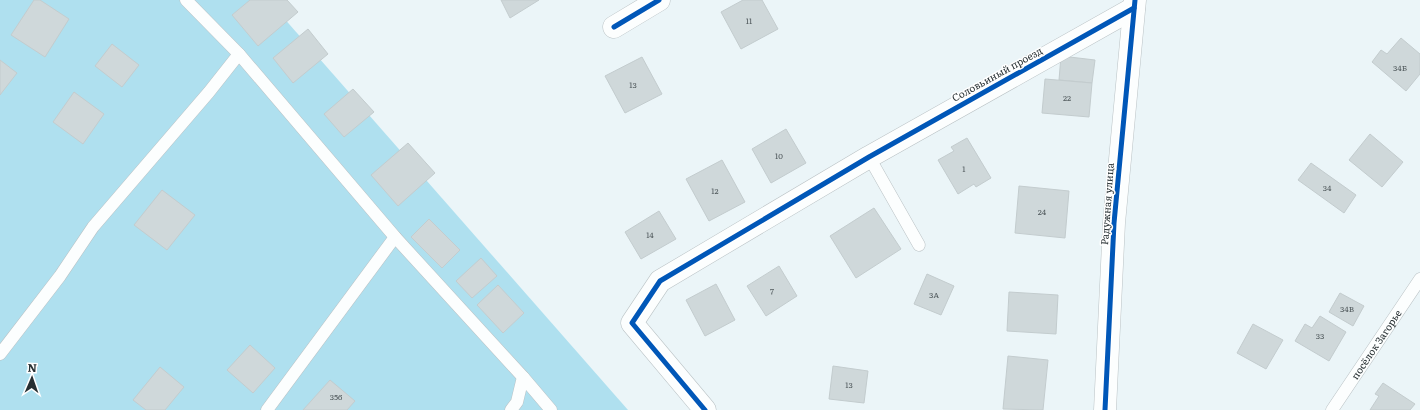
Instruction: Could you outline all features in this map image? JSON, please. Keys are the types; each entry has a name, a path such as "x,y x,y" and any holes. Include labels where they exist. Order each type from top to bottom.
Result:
{"street":[{"path":"614,27 659,0"},
{"name":"Соловьиный проезд","path":"705,410 632,323 660,281 869,157 1134,4"},
{"name":"Радужная улица","path":"1105,410 1114,223 1134,4"}],"lane":[{"path":"186,0 239,54 396,237 551,410"},
{"path":"0,354 60,276 93,227 209,92 239,54"},
{"path":"869,157 919,245"},
{"path":"266,410 396,237"},
{"name":"посёлок Загорье","path":"1332,410 1420,279"},
{"path":"511,410 517,402 523,377"}],"shaded area":[{"path":"0,0 268,0 628,410 0,410"}],"building":[{"path":"34,0 40,0 69,19 45,57 11,35"},
{"path":"250,0 287,0 298,12 258,46 232,15"},
{"path":"501,0 539,0 510,18"},
{"path":"743,0 762,0 778,29 741,49 721,12"},
{"path":"308,29 328,54 293,83 273,58"},
{"path":"1401,38 1420,54 1420,74 1406,91 1372,62 1381,50 1387,54"},
{"path":"112,44 139,65 122,87 95,66"},
{"path":"1061,56 1095,60 1092,83 1059,80"},
{"path":"642,57 662,94 625,113 605,76"},
{"path":"0,60 17,73 0,95"},
{"path":"1045,79 1092,83 1089,117 1042,113"},
{"path":"353,89 374,112 344,137 324,114"},
{"path":"74,92 104,114 83,144 53,122"},
{"path":"786,129 806,163 771,183 752,149"},
{"path":"1370,134 1403,162 1382,187 1349,160"},
{"path":"967,138 991,178 976,187 974,184 958,194 938,160 954,151 951,147"},
{"path":"408,143 435,173 398,206 371,175"},
{"path":"722,160 745,202 709,221 686,179"},
{"path":"1311,163 1356,195 1344,213 1298,180"},
{"path":"1019,186 1069,191 1065,238 1015,233"},
{"path":"162,190 195,215 167,250 134,225"},
{"path":"874,208 901,249 856,278 830,236"},
{"path":"659,211 676,239 641,259 625,232"},
{"path":"429,219 460,250 442,268 411,237"},
{"path":"481,258 497,276 472,298 456,281"},
{"path":"779,266 797,296 766,316 747,286"},
{"path":"927,274 954,286 941,315 914,304"},
{"path":"716,284 735,320 705,336 686,300"},
{"path":"498,285 524,313 503,333 477,305"},
{"path":"1009,292 1058,295 1056,334 1007,331"},
{"path":"1340,293 1364,306 1353,326 1329,312"},
{"path":"1320,316 1346,332 1329,361 1295,341 1305,324 1312,328"},
{"path":"1253,324 1283,340 1266,369 1237,353"},
{"path":"250,345 275,368 253,393 227,370"},
{"path":"1008,356 1048,360 1043,410 1003,409"},
{"path":"833,366 868,371 864,403 829,399"},
{"path":"160,367 184,387 165,410 146,410 133,400"},
{"path":"330,380 355,401 347,410 303,410"},
{"path":"1383,383 1415,404 1410,410 1370,410 1379,396 1375,394"}],"cycle path":[{"path":"614,27 659,0"},
{"path":"1105,410 1114,223 1135,0"},
{"path":"705,410 632,323 660,281 869,157 1134,8"}]}
